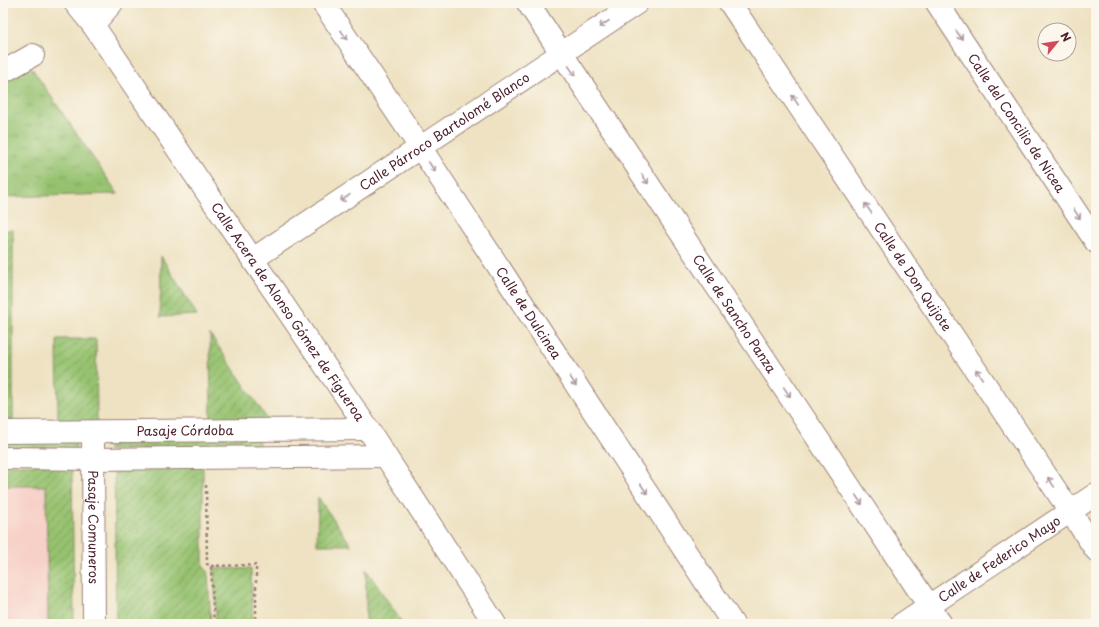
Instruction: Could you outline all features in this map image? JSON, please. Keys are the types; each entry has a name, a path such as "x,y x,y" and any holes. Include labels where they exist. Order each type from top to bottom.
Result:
{"street":[{"name":"Calle Acera de Alonso Gómez de Figueroa","path":"75,3 93,25 368,429 495,624"},
{"path":"93,25 112,3"},
{"name":"Calle de Dulcinea","path":"323,3 420,147 733,624"},
{"name":"Calle de Sancho Panza","path":"528,3 942,624"},
{"name":"Calle Párroco Bartolomé Blanco","path":"253,259 637,3"},
{"name":"Calle de Don Quijote","path":"730,3 1096,550"},
{"name":"Calle del Concilio de Nicea","path":"937,3 1096,242"},
{"path":"3,72 33,55"},
{"name":"Pasaje Córdoba","path":"3,432 368,429"},
{"name":"Pasaje Comuneros","path":"93,431 94,624"},
{"path":"3,458 93,459 385,456"},
{"name":"Calle de Federico Mayo","path":"902,624 1096,494"}],"path":[{"path":"206,458 207,564 211,566 256,565 256,624"},
{"path":"211,566 214,624"}],"shaded area":[{"path":"46,485 48,624 3,624 3,486"}],"green space":[{"path":"31,67 118,194 3,197 3,80"},
{"path":"3,230 13,230 13,423 3,423"},
{"path":"161,256 197,315 160,317"},
{"path":"210,334 270,423 211,423"},
{"path":"57,339 96,339 97,423 58,423"},
{"path":"259,437 259,447 108,450 108,440"},
{"path":"3,439 76,439 76,448 3,448"},
{"path":"203,462 203,566 208,572 211,624 116,624 114,465"},
{"path":"72,464 74,624 48,624 46,486 3,486 3,465"},
{"path":"318,497 351,545 317,545"},
{"path":"214,568 251,569 253,624 216,624"},
{"path":"366,569 403,624 366,624"}]}
